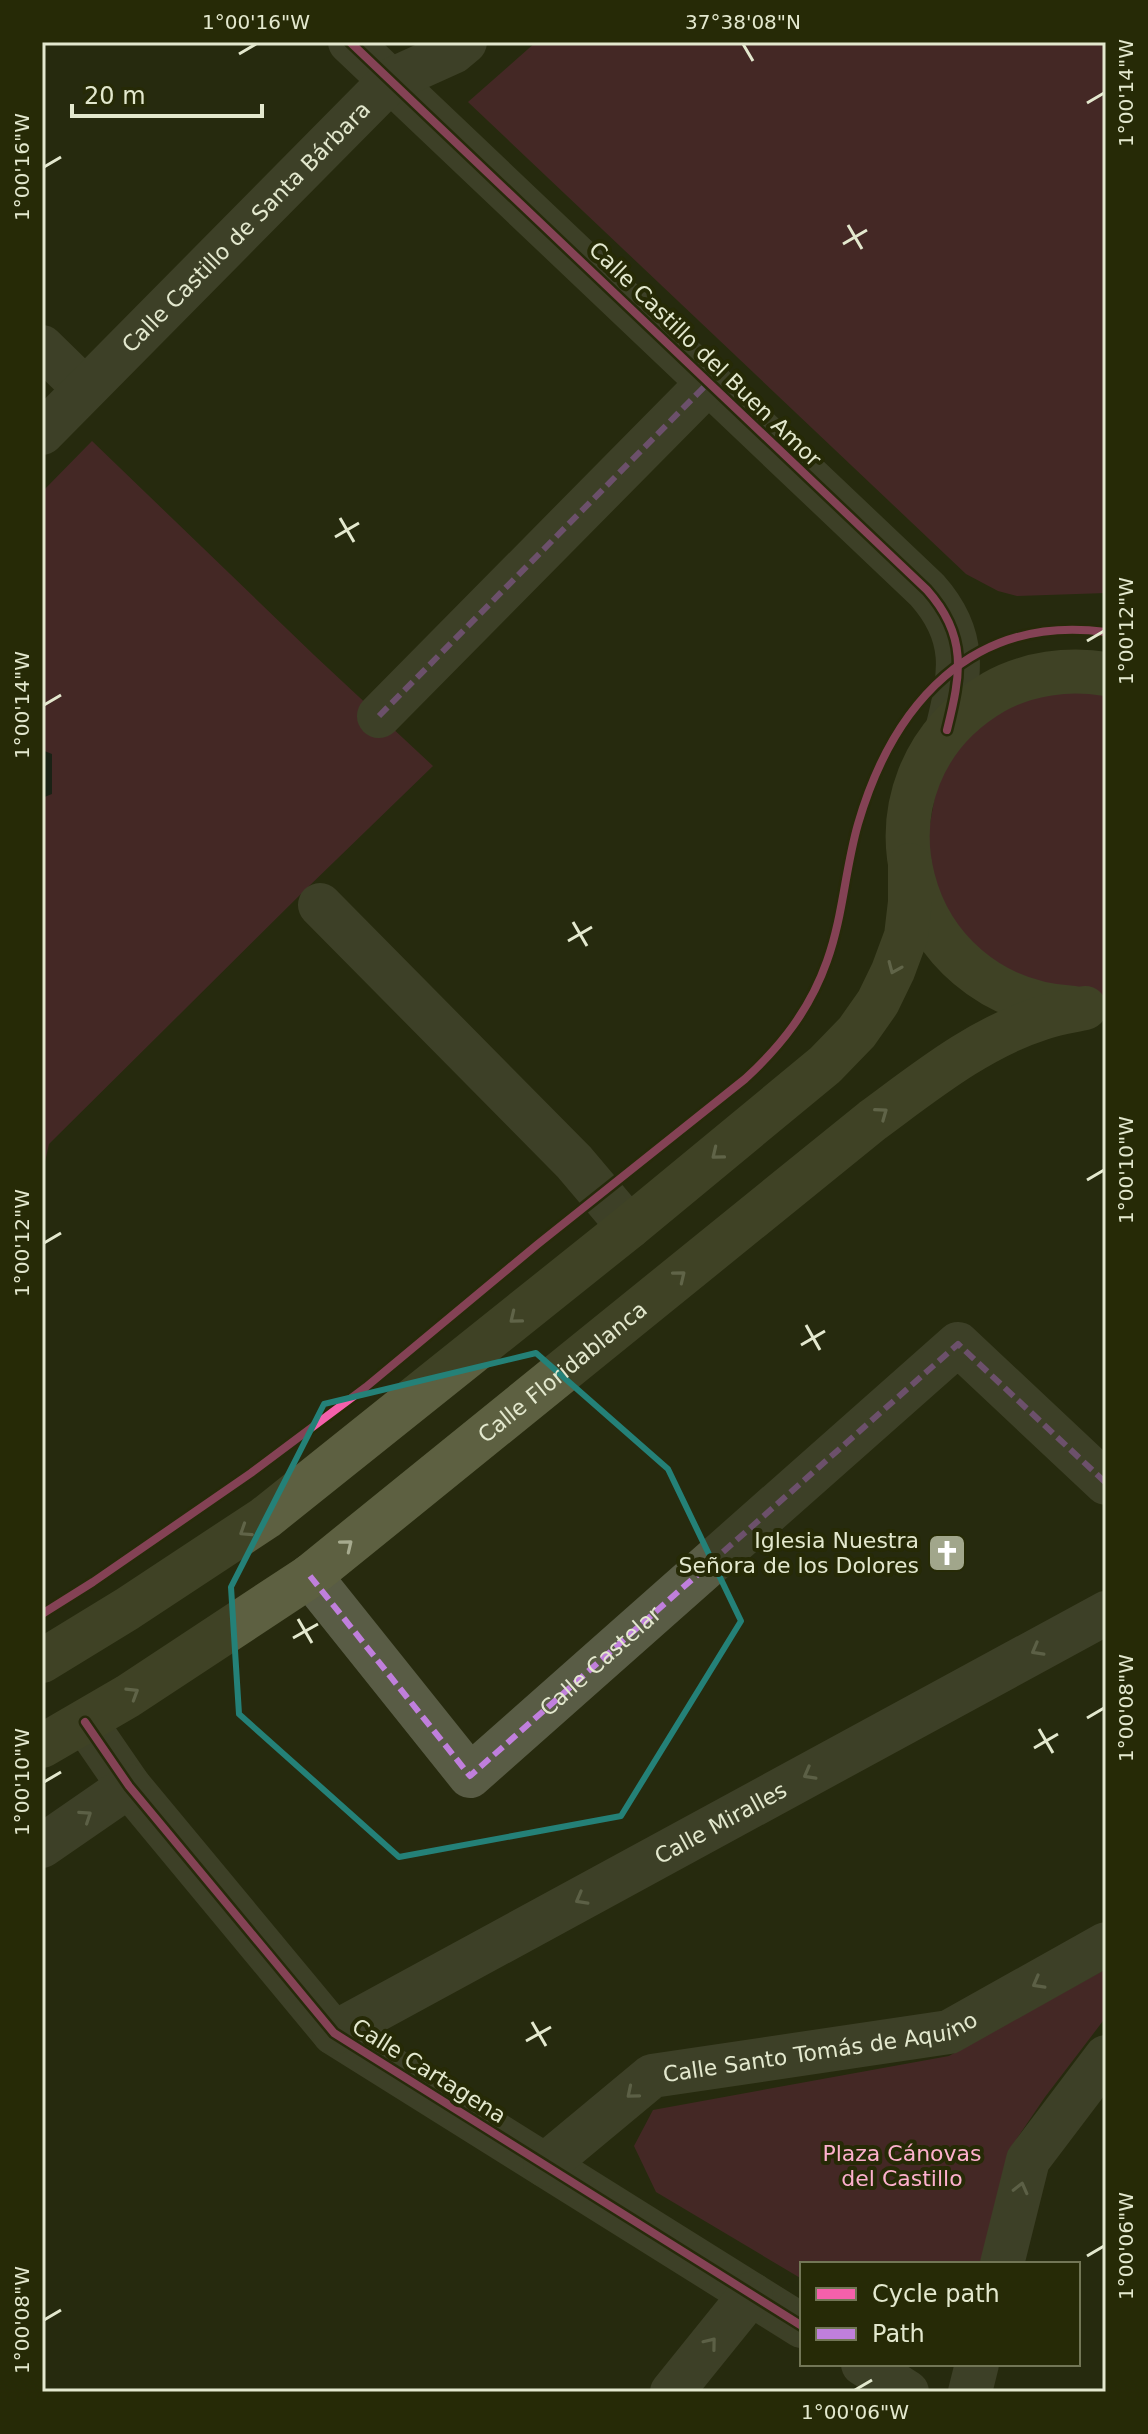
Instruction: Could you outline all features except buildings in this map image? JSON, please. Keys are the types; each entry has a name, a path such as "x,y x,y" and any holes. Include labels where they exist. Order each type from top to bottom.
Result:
{"main road":[{"path":"42,1661 265,1518 629,1227 825,1065 857,1032 878,1002 906,936 910,902 908,830 911,804 932,751 947,730 976,702 1005,686 1056,672 1101,672"},
{"path":"910,865 925,916 961,963 1000,990 1028,1001 1052,1007 1095,1006"},
{"name":"Calle Floridablanca","path":"42,1746 174,1666 310,1576 873,1120 953,1062 988,1041 1044,1017 1095,1006"}],"street":[{"name":"Calle Castillo del Buen Amor","path":"350,42 942,607 952,626 958,664 957,685 947,730"},
{"name":"Calle Castillo de Santa Bárbara","path":"42,433 391,80 453,52 465,42"},
{"path":"42,347 85,389"},
{"name":"Calle Castillo del Buen Amor","path":"379,716 709,382"},
{"path":"320,905 574,1162 629,1227"},
{"name":"Calle Castelar","path":"310,1576 470,1776 958,1344 1106,1483"},
{"name":"Calle Miralles","path":"334,2033 1106,1613"},
{"name":"Calle Cartagena","path":"85,1722 129,1786 334,2033 800,2325"},
{"path":"42,1846 129,1786"},
{"name":"Calle Santo Tomás de Aquino","path":"545,2165 652,2076 949,2032 1106,1944"},
{"path":"1002,2262 1028,2160 1106,2057"},
{"path":"672,2392 751,2294"},
{"path":"866,2366 907,2392"},
{"path":"970,2392 976,2366"}],"highlighted area":[{"path":"536,1353 668,1469 741,1621 621,1816 399,1857 239,1714 231,1587 324,1404"}],"green space":[{"path":"536,42 1106,42 1106,593 1017,596 998,591 966,574 468,102"},
{"path":"92,441 433,766 49,1144 42,1175 42,492"},
{"path":"1090,672 1106,674 1106,1005 1028,1001 917,895 947,730"},
{"name":"Plaza Cánovas del Castillo","path":"1106,1969 1106,2017 1009,2150 985,2262 800,2262 800,2278 656,2192 634,2146 653,2110 949,2056"}],"shaded area":[{"path":"42,750 52,754 52,794 42,798"}],"marked path":[{"path":"379,716 709,382"},
{"path":"310,1576 470,1776 958,1344 1106,1483"}],"cycle path":[{"path":"350,42 927,590 949,623 958,656 956,691 947,730"},
{"path":"42,1614 251,1473 366,1387 538,1244 745,1079 794,1025 820,978 837,927 858,824 873,781 893,741 917,706 945,676 978,653 1016,638 1058,630 1106,632"},
{"path":"85,1722 129,1786 334,2033 800,2325"}],"place":[{"name":"Iglesia Nuestra Señora de los Dolores","path":"947,1553"}]}
